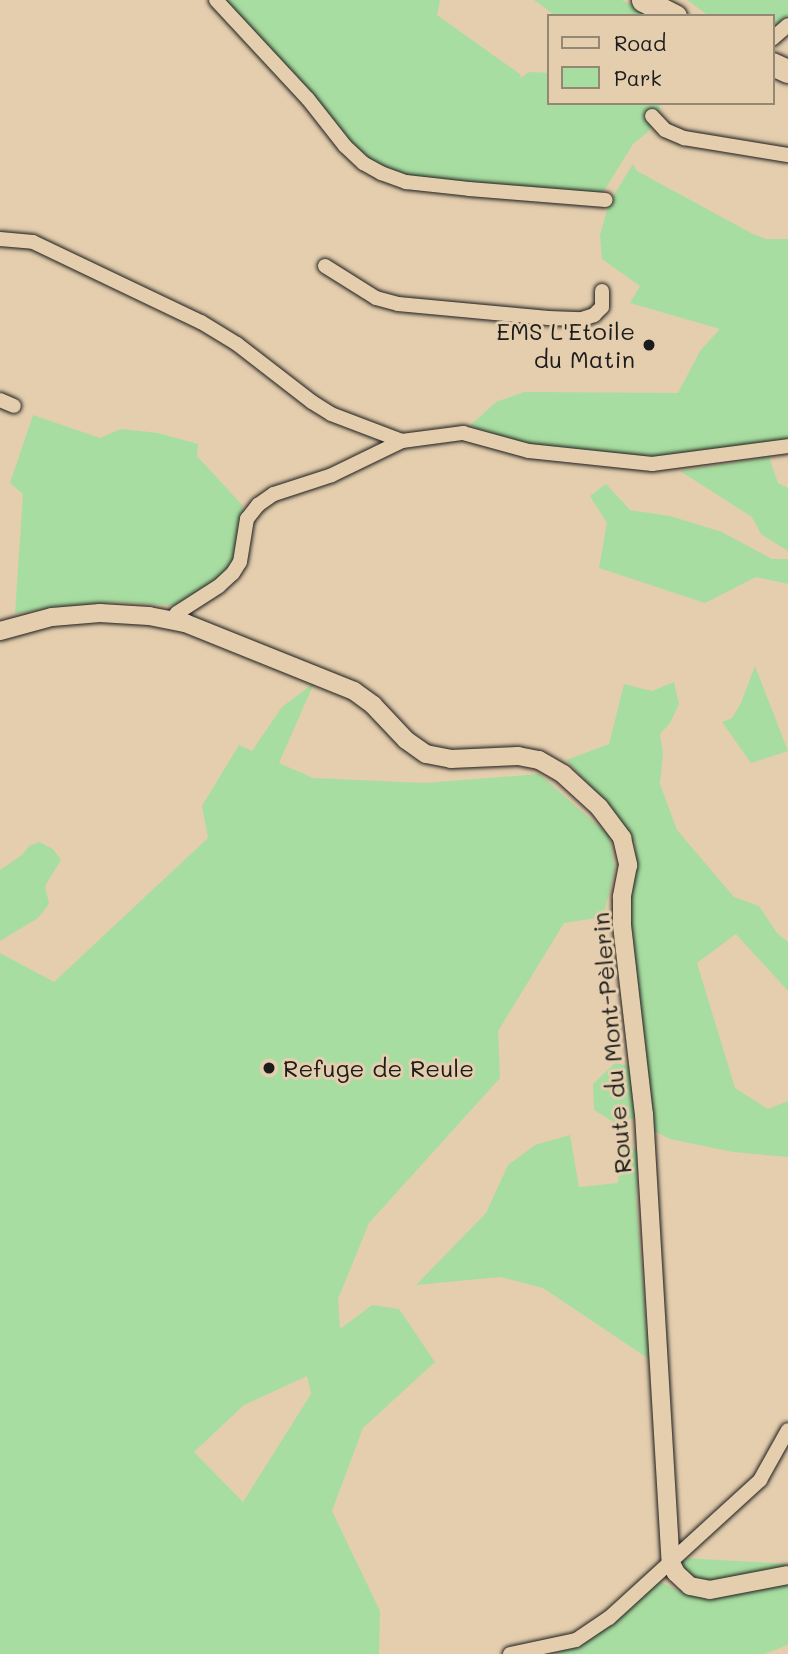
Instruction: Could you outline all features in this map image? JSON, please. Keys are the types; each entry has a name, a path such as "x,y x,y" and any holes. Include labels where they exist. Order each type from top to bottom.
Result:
{"main road":[{"path":"643,0 671,14"}],"street":[{"path":"216,0 308,99 345,146 363,163 381,173 406,182 606,200"},
{"path":"774,36 788,25"},
{"path":"652,116 664,130 684,138 788,155"},
{"path":"0,239 33,242 201,322 237,344 331,414 402,441"},
{"path":"325,266 366,292 398,304 548,318 582,319 594,315 602,307 602,291"},
{"path":"0,400 14,406"},
{"path":"171,620 177,612 219,586 233,573 240,562 247,519 258,505 274,494 332,475 402,441 463,433 528,451 652,464 788,446"},
{"name":"Route du Mont-Pèlerin","path":"0,631 39,619 67,615 128,613 171,620 354,691 373,705 405,740 426,754 451,759 519,757 539,760 563,774 599,807 622,838 628,865 622,897 622,925 644,1114 671,1563"},
{"path":"510,1654 566,1643 587,1634 671,1563 760,1480 788,1430"},
{"path":"671,1563 676,1573 690,1586 710,1590 788,1575"}],"green space":[{"path":"225,0 440,0 437,15 520,74 521,78 529,72 546,73 546,105 660,105 648,132 633,144 604,191 595,195 467,184 392,173 355,150"},
{"path":"534,0 622,0 649,14 553,14"},
{"path":"687,0 788,0 788,16 774,27 774,14 706,14"},
{"path":"633,164 637,171 753,234 766,239 788,239 788,441 657,457 529,446 470,426 496,402 524,392 678,393 700,351 720,329 630,303 640,286 602,259 600,235 609,203"},
{"path":"33,415 100,438 121,429 158,433 198,444 197,456 243,506 235,561 217,583 180,606 115,602 54,607 15,614 23,494 10,483"},
{"path":"769,457 778,483 788,488 788,551 761,534 752,517 680,471"},
{"path":"606,484 630,510 670,516 722,532 772,559 788,559 788,584 756,577 705,603 599,568 607,523 590,496"},
{"path":"755,666 788,751 751,763 722,722 732,718 741,703"},
{"path":"674,682 679,704 670,723 660,734 663,753 660,784 677,830 734,897 759,906 777,933 788,942 788,991 736,934 697,963 735,1088 768,1109 788,1101 788,1157 733,1152 670,1139 654,1131 643,1054 628,895 636,870 635,842 613,810 566,760 609,744 624,684 652,691"},
{"path":"314,683 279,763 313,778 425,783 539,774 609,835 615,869 603,917 564,923 498,1031 500,1078 369,1223 338,1299 340,1329 372,1305 399,1309 435,1362 363,1428 332,1511 380,1611 379,1654 0,1654 0,953 54,982 208,838 202,806 239,745 252,751 282,707","holes":["307,1376 311,1394 243,1502 194,1452 244,1405"]},
{"path":"39,842 53,849 61,860 45,886 49,904 38,918 0,941 0,870 22,855 29,846"},
{"path":"615,1063 630,1066 636,1117 615,1123 594,1110 593,1084"},
{"path":"570,1135 579,1187 618,1183 621,1139 639,1152 636,1196 649,1359 543,1288 500,1277 416,1285 486,1213 508,1165 535,1145"},
{"path":"684,1558 788,1564 788,1645 764,1654 556,1654 610,1625 658,1581 684,1593 724,1598 718,1589 680,1569"}],"place":[{"name":"EMS L'Etoile du Matin","path":"649,345"},
{"name":"Refuge de Reule","path":"269,1068"}]}
